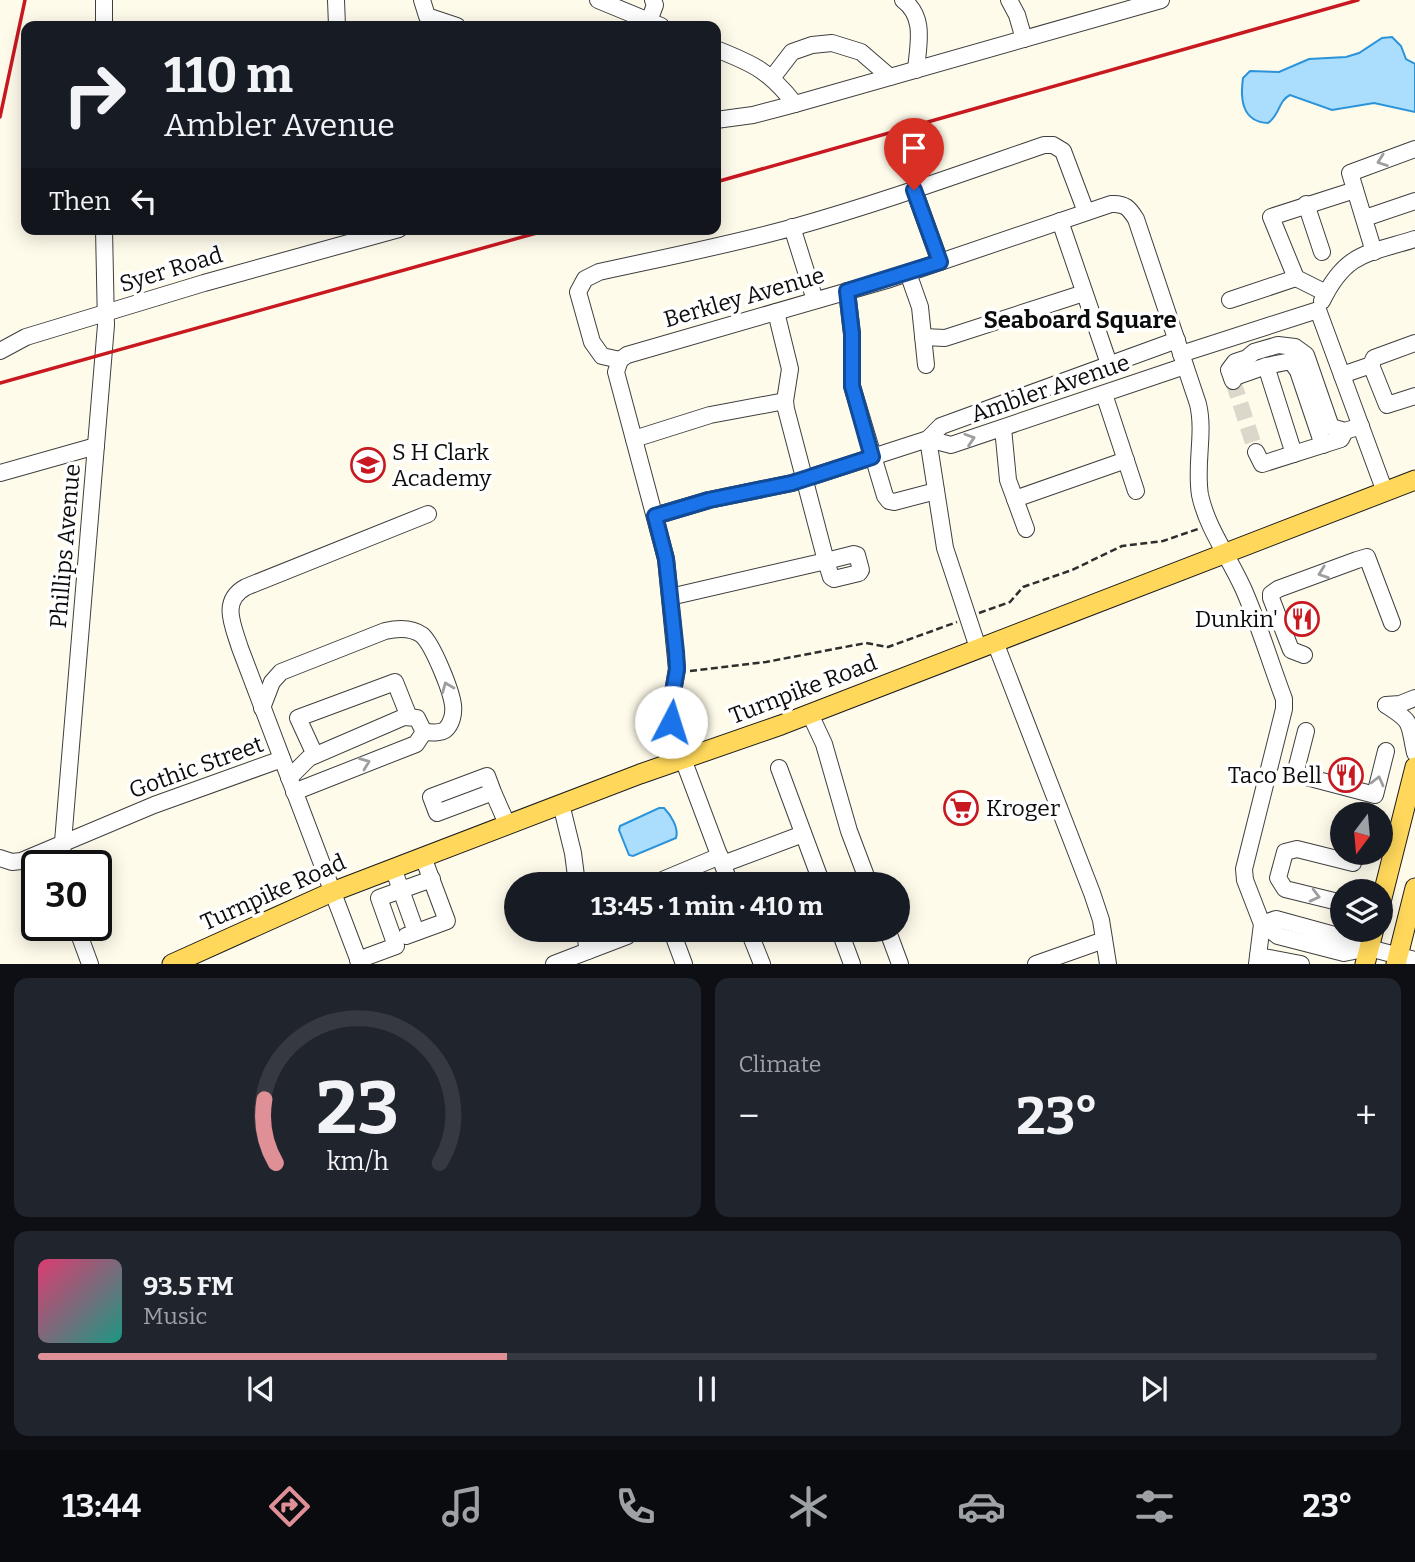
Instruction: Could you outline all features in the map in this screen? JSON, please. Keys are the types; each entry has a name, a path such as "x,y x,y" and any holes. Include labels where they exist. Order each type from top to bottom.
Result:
{"main road":[{"name":"Turnpike Road","path":"172,964 332,891 682,759 810,714 1415,480"},
{"path":"1349,506 1415,495"},
{"path":"1388,879 1411,797 1415,767"},
{"path":"1403,960 1415,888"}],"street":[{"path":"104,0 104,21"},
{"path":"337,0 337,21"},
{"path":"422,0 427,16 442,21"},
{"path":"598,0 648,21"},
{"path":"653,0 655,21"},
{"path":"903,0 912,8 919,26 916,69"},
{"path":"1009,0 1024,39"},
{"path":"721,119 752,115 794,104 1161,0"},
{"path":"772,78 792,52 812,45 832,43 861,52 890,77"},
{"path":"721,51 751,63 772,78 794,104"},
{"path":"726,872 682,759 671,722 670,709 677,669 666,559 616,372 620,360 602,356 592,342 578,292 585,279 599,272 792,228 1044,145 1053,145 1063,151 1086,212"},
{"path":"1374,252 1350,173 1415,149"},
{"path":"914,190 940,262"},
{"path":"1326,293 1296,278 1271,217 1355,190"},
{"path":"1365,218 1415,201"},
{"name":"Berkley Avenue","path":"620,360 627,355 908,273 1086,212 1121,203 1129,207 1136,219 1181,353"},
{"path":"1306,204 1322,251"},
{"path":"1059,221 1110,364"},
{"path":"792,228 815,300"},
{"name":"Phillips Avenue","path":"62,850 106,313 104,235"},
{"name":"Syer Road","path":"0,351 26,337 204,283 377,235"},
{"path":"1385,492 1353,429 1342,375 1318,310 1334,278 1355,258 1415,239"},
{"path":"908,273 920,307 926,365"},
{"path":"1230,300 1296,278"},
{"path":"847,291 852,334 852,386 885,496 894,502 936,491"},
{"path":"923,337 945,338 1084,293"},
{"path":"1301,964 1258,960 1262,924 1245,880 1244,869 1284,709 1284,699 1243,587 1211,525 1200,495 1198,466 1201,416 1181,353 1318,310"},
{"path":"670,597 826,561 803,480 785,401 790,369 776,312"},
{"path":"1415,343 1374,358 1371,365 1387,405 1415,396"},
{"path":"1323,444 1298,371 1291,361 1265,366 1232,380 1230,370 1235,362 1276,352 1285,346 1295,347 1306,355 1331,428 1353,429"},
{"name":"Ambler Avenue","path":"655,516 709,500 803,480 928,439 941,426 1110,364 1181,353"},
{"name":"Ambler Avenue","path":"928,439 951,445 1104,394 1181,353"},
{"path":"1342,375 1371,365"},
{"path":"1265,366 1294,454"},
{"path":"1104,394 1136,491"},
{"path":"634,439 710,415 785,401"},
{"path":"1003,428 1008,480 1026,529"},
{"path":"1256,452 1262,464 1341,439 1353,429"},
{"path":"928,439 944,548 1072,839 1101,920 1108,964"},
{"path":"4,471 96,446"},
{"path":"1015,499 1126,460"},
{"path":"282,760 229,614 233,597 246,587 428,514"},
{"path":"1304,655 1291,650 1288,641 1294,628 1278,589 1357,560 1387,624"},
{"path":"262,708 272,682 281,672 385,632 408,629 420,634 428,642 453,703 452,718 447,728 440,732 424,733"},
{"path":"315,755 298,718 395,682 409,717"},
{"path":"1415,698 1400,704 1386,705 1408,721 1415,753"},
{"path":"810,714 824,744 849,831 864,872"},
{"path":"404,717 417,718 424,733 416,744 292,785 295,770 315,755 404,717"},
{"path":"1306,731 1295,774 1375,795 1386,751"},
{"name":"Gothic Street","path":"1,858 12,862 21,861 154,805 282,760 359,962"},
{"path":"779,768 817,872"},
{"path":"493,792 507,824"},
{"path":"561,804 576,872"},
{"path":"687,872 803,834"},
{"path":"1330,857 1297,849 1285,852 1278,878 1285,888 1330,900"},
{"path":"394,940 447,921 424,856"},
{"path":"393,868 416,932"},
{"path":"359,962 396,946 379,898 432,879"},
{"path":"1262,924 1278,936 1344,953 1369,947 1403,960"},
{"path":"1036,964 1104,940"},
{"path":"82,941 90,964"},
{"path":"586,942 588,951"},
{"path":"554,964 611,942"},
{"path":"676,942 684,964"},
{"path":"753,942 762,964"},
{"path":"844,942 852,964"},
{"path":"892,942 900,964"}],"path":[{"path":"980,613 1010,602 1023,587 1072,570 1122,547 1164,541 1211,525"},
{"path":"687,672 766,662 866,643 888,647 953,624"}],"water":[{"path":"1392,37 1401,46 1406,59 1415,64 1415,112 1374,103 1332,110 1290,95 1268,123 1259,122 1248,114 1242,94 1243,78 1250,71 1279,72 1309,59 1346,57 1359,53 1382,38"},
{"path":"664,808 672,818 676,838 633,856 629,855 619,830 620,826"}],"tunnel":[{"path":"1233,381 1256,452"}],"railway":[{"path":"0,117 25,0"},
{"path":"721,181 1358,0"},
{"path":"0,383 530,235"}],"place":[{"name":"S H Clark Academy","path":"368,465"},
{"name":"Dunkin'","path":"1302,619"},
{"name":"Taco Bell","path":"1346,775"},
{"name":"Kroger","path":"961,808"}],"district":[{"name":"Seaboard Square","path":"1080,320"}],"route":[{"path":"671,722 670,709 677,669 676,652 666,559 655,516 709,500 792,483 872,457 850,373 852,334 847,291 940,262 914,190"}]}
